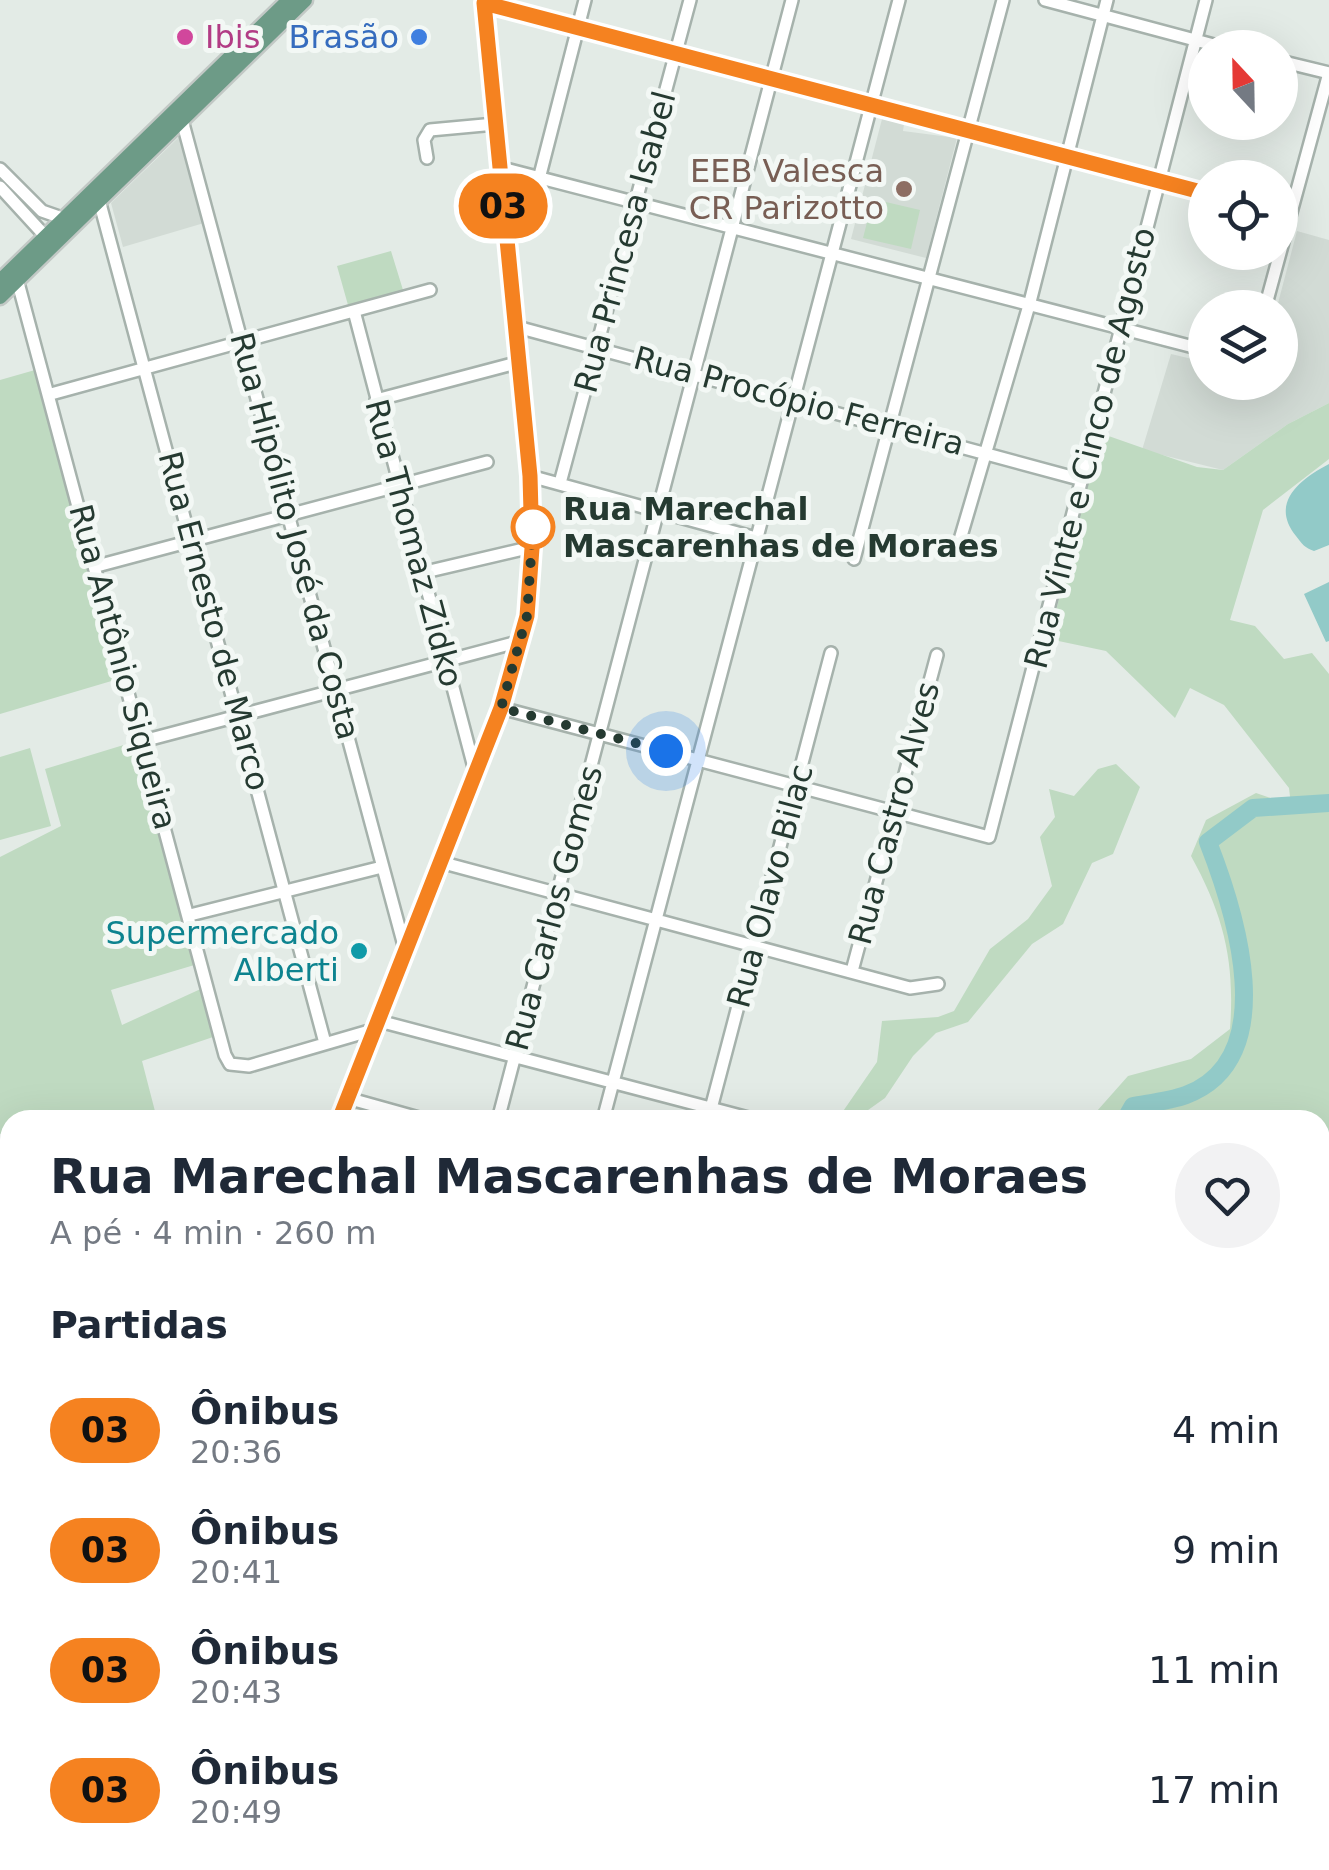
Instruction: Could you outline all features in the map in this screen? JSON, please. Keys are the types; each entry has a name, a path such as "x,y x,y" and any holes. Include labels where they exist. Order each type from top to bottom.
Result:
{"main road":[{"path":"0,282 288,0"},
{"path":"0,297 305,0"}],"street":[{"path":"540,175 585,0"},
{"name":"Rua Princesa Isabel","path":"560,483 690,0"},
{"name":"Rua Carlos Gomes","path":"501,1110 792,0"},
{"path":"605,1110 899,0"},
{"path":"854,559 1003,0"},
{"path":"1045,0 1188,38"},
{"path":"959,543 1030,302 1107,0"},
{"name":"Rua Vinte e Cinco de Agosto","path":"1198,30 1206,0"},
{"path":"343,1110 476,775 521,641 532,548 530,476 484,1 1188,188"},
{"path":"1298,65 1329,73 1298,173"},
{"name":"Rua Vinte e Cinco de Agosto","path":"894,812 989,837 1042,644 1118,327 1188,69"},
{"name":"Rua Hipólito José da Costa","path":"182,120 406,953"},
{"path":"428,158 424,140 430,130 495,124"},
{"path":"498,167 1188,346"},
{"path":"0,169 42,211 65,218"},
{"path":"0,187 46,237"},
{"name":"Rua Ernesto de Marco","path":"100,200 148,368 325,1043"},
{"name":"Rua Antônio Siqueira","path":"17,279 51,394 225,1055 238,1068 325,1043"},
{"path":"51,394 430,290"},
{"name":"Rua Thomaz Zidko","path":"354,310 476,775"},
{"name":"Rua Procópio Ferreira","path":"517,326 987,450 1079,479"},
{"path":"376,400 520,362"},
{"path":"97,566 487,462"},
{"path":"530,476 756,538"},
{"path":"421,573 532,548"},
{"path":"143,740 521,641"},
{"name":"Rua Olavo Bilac","path":"710,1110 832,653"},
{"name":"Rua Castro Alves","path":"852,970 937,655"},
{"path":"501,708 894,812"},
{"path":"440,862 558,890 910,988 938,984"},
{"path":"190,915 382,866"},
{"path":"325,1043 378,1025 612,1082 697,1110"},
{"path":"347,1098 390,1110"}],"shaded area":[{"name":"EEB Valesca CR Parizotto","path":"882,119 904,124 903,131 957,138 926,258 851,239"},
{"path":"180,136 204,223 123,247 111,203"},
{"path":"1298,231 1329,240 1329,403 1288,424 1223,470 1142,450 1171,354 1188,358 1188,400 1298,400 1298,290 1281,290 1287,270 1298,270"}],"green space":[{"path":"873,199 920,210 911,249 863,238"},
{"path":"391,251 403,290 348,305 337,266"},
{"path":"42,368 125,677 0,714 0,380"},
{"path":"1329,403 1329,459 1263,510 1230,620 1255,626 1284,659 1312,653 1329,674 1329,1110 1098,1110 1128,1076 1191,1059 1230,1029 1231,982 1225,939 1212,899 1191,856 1206,820 1256,793 1291,805 1289,788 1224,705 1190,688 1175,718 1106,651 1049,639 1100,433 1197,467 1223,470 1288,424"},
{"path":"140,740 201,963 111,990 122,1025 205,987 219,1035 142,1061 155,1110 0,1110 0,857 61,826 45,769"},
{"path":"30,748 51,826 0,840 0,757"},
{"path":"1116,764 1140,787 1113,854 1092,863 1063,924 1032,944 968,1022 936,1033 913,1056 885,1098 868,1110 844,1110 877,1062 882,1021 938,1017 954,1011 990,949 1028,919 1052,886 1040,837 1055,817 1049,789 1074,796 1098,769"}],"water":[{"path":"1329,464 1329,545 1314,551 1302,543 1289,524 1287,503 1298,485"},
{"path":"1329,582 1329,641 1326,642 1304,594"}],"waterway":[{"path":"1131,1110 1133,1106 1186,1095 1216,1077 1234,1050 1243,1017 1244,981 1230,906 1208,842 1253,808 1329,803"}],"bus line":[{"name":"03","path":"343,1110 501,708 527,616 533,526 530,476 484,3 1188,189"}],"place":[{"name":"Ibis","path":"185,37"},
{"name":"Brasão","path":"419,37"},
{"name":"EEB Valesca CR Parizotto","path":"904,189"},
{"name":"Rua Marechal Mascarenhas de Moraes","path":"533,527"},
{"name":"Supermercado Alberti","path":"359,951"}],"route":[{"path":"533,527 527,616 501,708 666,751"}]}
